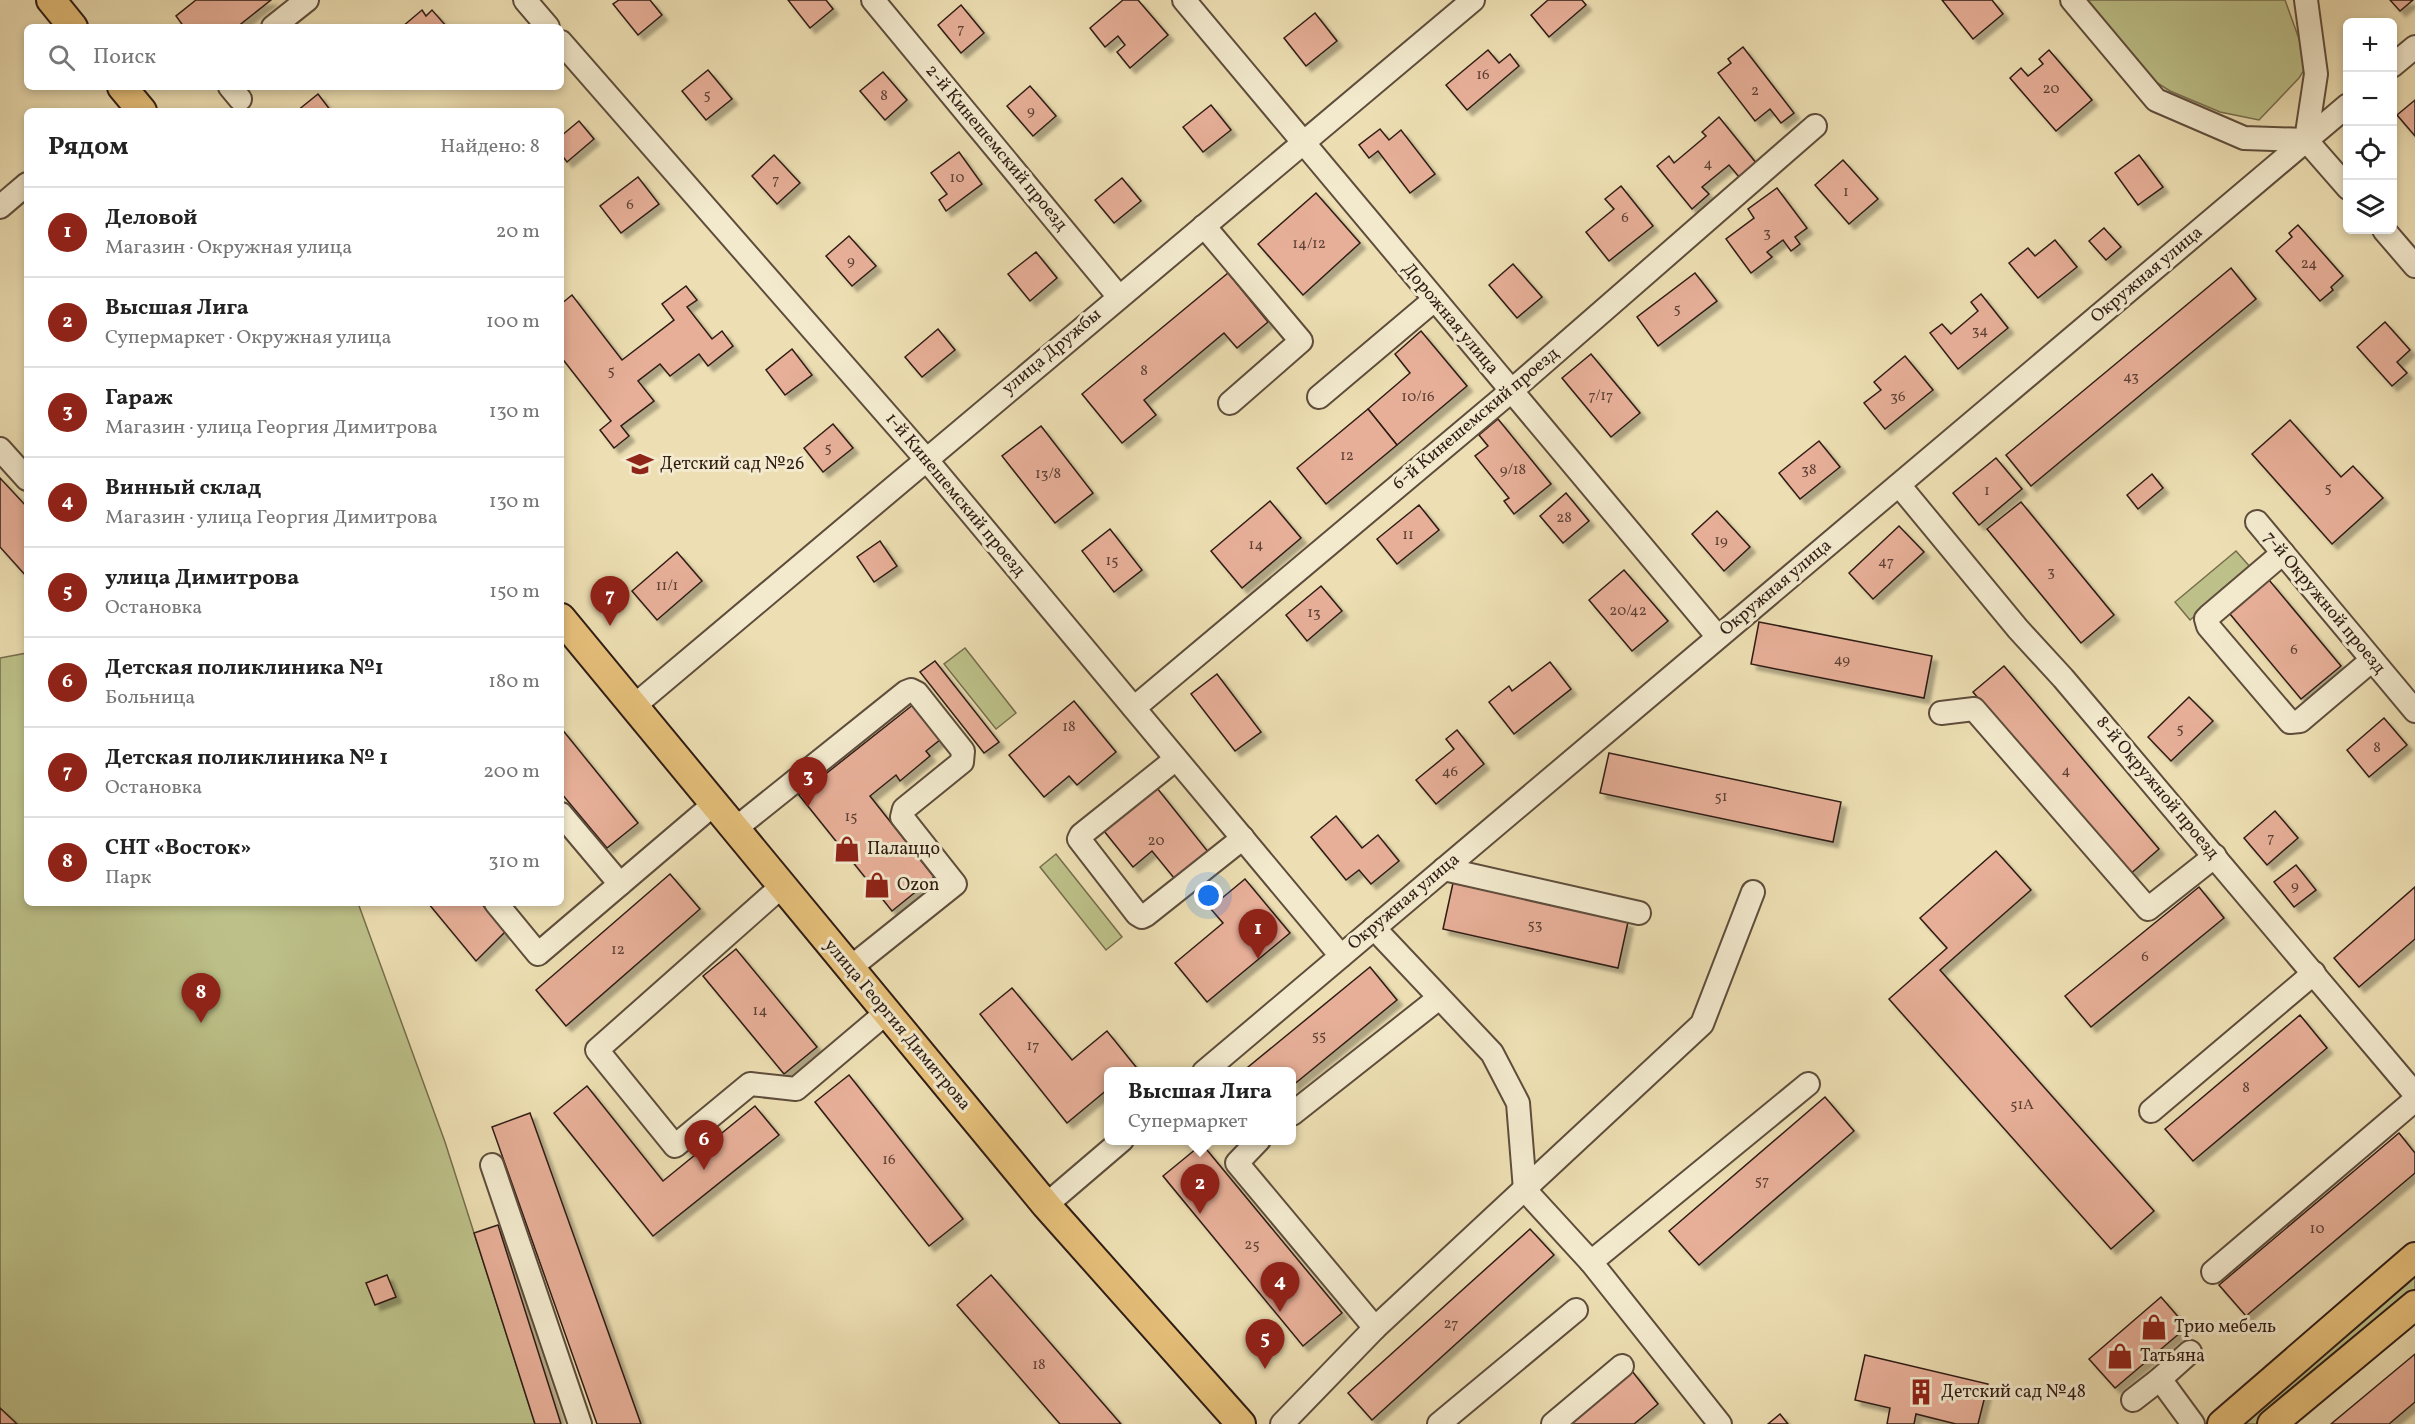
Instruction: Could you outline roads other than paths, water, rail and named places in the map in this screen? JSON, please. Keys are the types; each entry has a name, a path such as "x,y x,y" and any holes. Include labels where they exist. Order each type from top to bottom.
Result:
{"main road":[{"path":"51,0 71,24"},
{"path":"124,90 140,108"},
{"name":"улица Георгия Димитрова","path":"564,622 1046,1205 1241,1424"},
{"path":"2222,1424 2415,1257"},
{"path":"2280,1422 2415,1305"}],"street":[{"path":"277,24 307,0"},
{"path":"525,0 545,24"},
{"name":"2-й Кинешемский проезд","path":"873,0 1119,297"},
{"name":"Дорожная улица","path":"1184,0 1510,392 1718,637"},
{"name":"улица Дружбы","path":"634,706 925,458 1304,144 1473,0"},
{"path":"2072,0 2156,100 2244,138 2307,140 2343,182"},
{"path":"2306,0 2316,74 2307,140"},
{"name":"1-й Кинешемский проезд","path":"564,45 925,458 1341,956"},
{"path":"2397,62 2415,47"},
{"name":"Окружная улица","path":"1209,1067 2343,109"},
{"name":"6-й Кинешемский проезд","path":"1134,708 1510,392 1815,126"},
{"path":"0,207 24,187"},
{"path":"1204,226 1301,341 1230,404"},
{"path":"2387,234 2415,266"},
{"path":"1319,397 1434,300"},
{"path":"0,449 24,476"},
{"name":"8-й Окружной проезд","path":"1899,484 2018,629 2063,678 2215,856 2415,1094"},
{"name":"7-й Окружной проезд","path":"2257,522 2415,711"},
{"path":"2283,553 2208,616 2206,619 2208,627 2290,722 2300,721 2372,660"},
{"path":"735,829 906,692 911,690 917,693 963,751 964,757 962,762 901,813 955,884 850,968"},
{"path":"1941,713 1974,709 2148,909 2215,856"},
{"path":"1176,759 1081,835 1079,839 1137,914 1142,917 1146,915 1242,838"},
{"path":"498,906 538,954 714,804"},
{"path":"564,818 620,884"},
{"path":"1444,869 1639,913"},
{"path":"782,886 597,1050 675,1146 750,1084 796,1089 886,1012"},
{"path":"1282,1424 1375,1328 1702,1024 1754,892"},
{"path":"1374,928 1492,1053 1518,1103 1525,1190 1591,1262 1720,1424"},
{"path":"2151,1111 2314,974"},
{"path":"1296,1111 1439,998"},
{"path":"1591,1262 1808,1084"},
{"path":"2213,1272 2415,1100"},
{"path":"1046,1205 1116,1145"},
{"path":"1254,1145 1237,1164 1375,1328"},
{"path":"492,1165 580,1424"},
{"path":"1439,1424 1576,1310"},
{"path":"2133,1400 2190,1352"},
{"path":"1553,1424 1622,1366"},
{"path":"2160,1379 2193,1424"}],"place":[{"name":"Детский сад №26","path":"640,464"},
{"name":"Детская поликлиника № 1","path":"610,626"},
{"name":"Гараж","path":"808,807"},
{"name":"Палаццо","path":"847,849"},
{"name":"Ozon","path":"877,885"},
{"name":"Деловой","path":"1258,959"},
{"name":"СНТ «Восток»","path":"201,1023"},
{"name":"Детская поликлиника №1","path":"704,1170"},
{"name":"Высшая Лига","path":"1200,1214"},
{"name":"Винный склад","path":"1280,1312"},
{"name":"Трио мебель","path":"2154,1327"},
{"name":"Татьяна","path":"2120,1356"},
{"name":"улица Димитрова","path":"1265,1369"},
{"name":"Детский сад №48","path":"1921,1392"}]}
